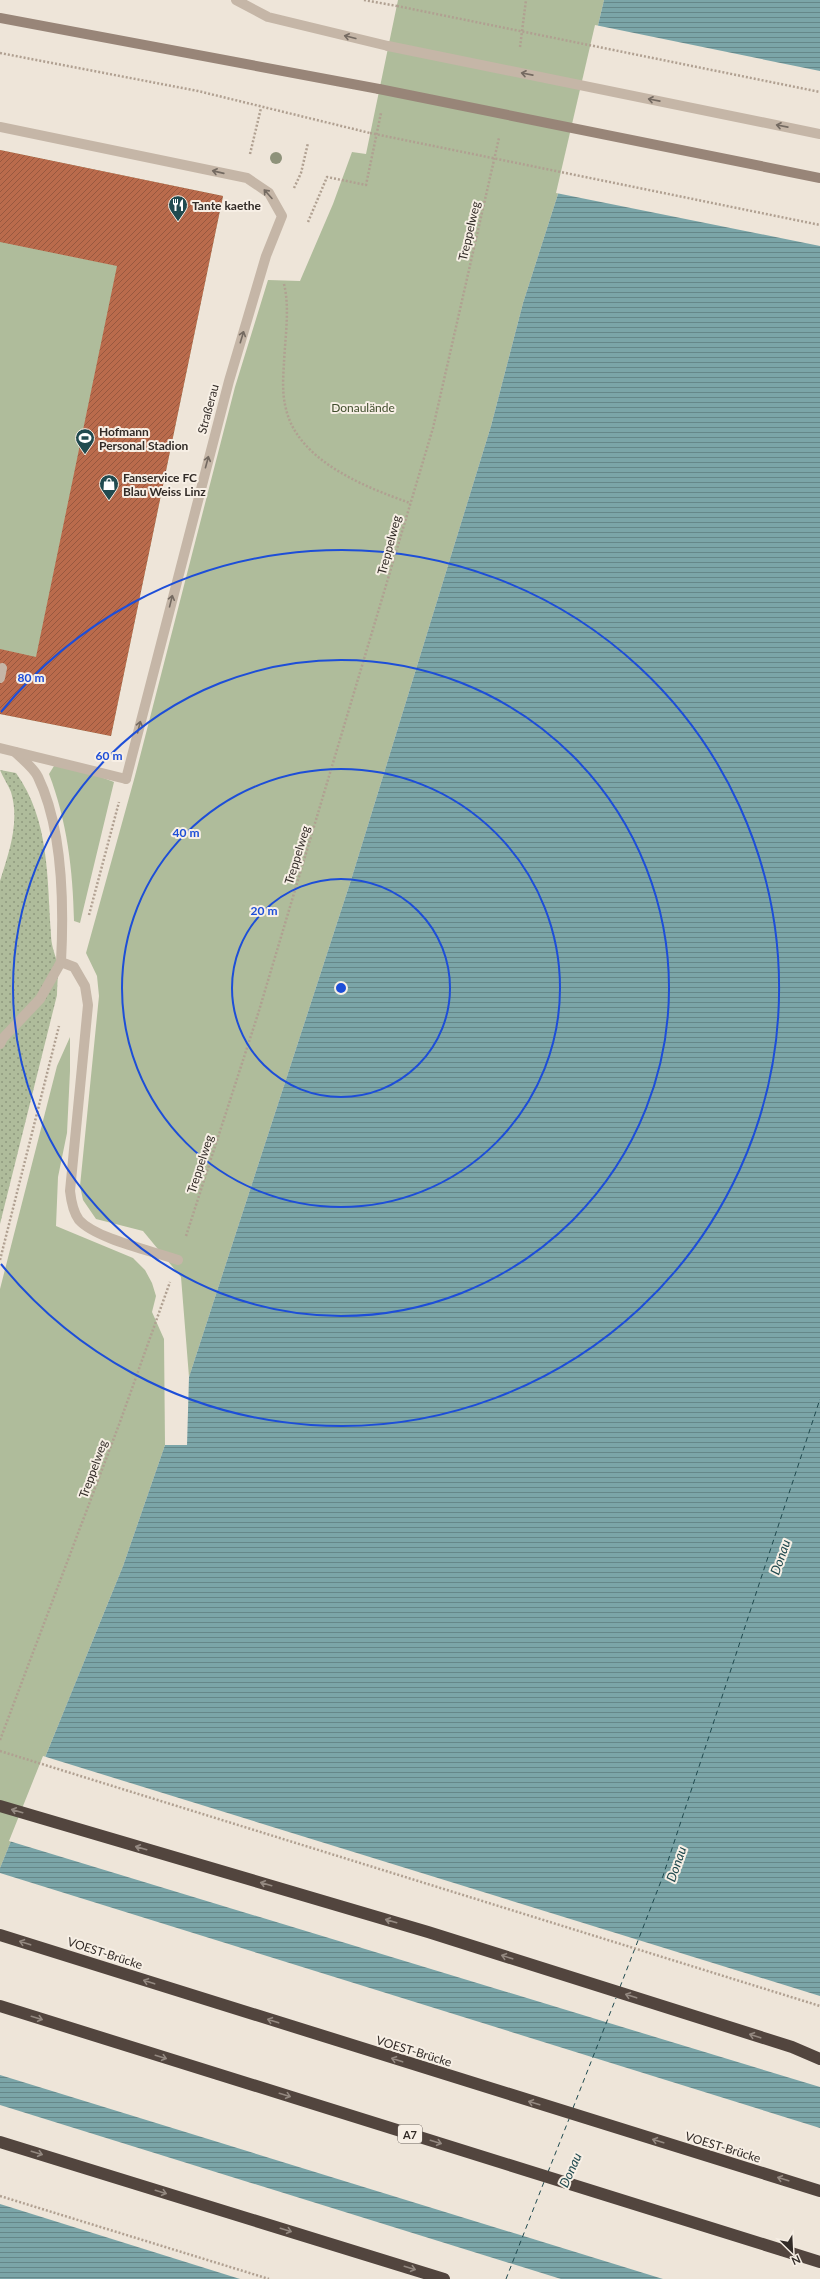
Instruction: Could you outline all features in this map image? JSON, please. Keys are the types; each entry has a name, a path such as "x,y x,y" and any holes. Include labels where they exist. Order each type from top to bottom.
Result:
{"highway":[{"path":"0,1806 428,1932 792,2047 820,2059"},
{"name":"VOEST-Brücke","path":"0,1935 820,2191"},
{"name":"A7","path":"0,2006 820,2262"},
{"path":"792,2047 820,2052"},
{"path":"0,2142 444,2279"}],"main road":[{"path":"0,18 379,89 820,178"}],"street":[{"path":"236,0 268,17 388,46 820,134"},
{"path":"0,127 190,165 247,178 269,193 282,216"},
{"name":"Straßerau","path":"126,779 229,381 266,256 282,216"},
{"path":"0,748 126,779"},
{"path":"0,1044 3,1038 40,999 61,962 63,915 58,854 51,820 38,775 15,752"},
{"path":"61,962 74,967 85,986 88,1005 70,1191 72,1205 78,1219 90,1228 102,1234 178,1260"}],"path":[{"path":"364,0 820,92"},
{"path":"519,54 526,0"},
{"path":"0,54 198,91 261,108 370,133 820,225"},
{"path":"248,162 261,108"},
{"name":"Treppelweg","path":"0,1740 112,1444 178,1260 258,1014 385,594 443,390 500,136"},
{"path":"282,216 301,173 308,143"},
{"path":"326,177 366,185"},
{"path":"266,256 277,267 286,290 283,383 286,409 296,432 311,451 332,467 362,485 410,503"},
{"path":"87,922 126,779"},
{"path":"0,1260 61,1021"},
{"path":"0,1751 820,2006"},
{"path":"0,2196 269,2279"}],"green space":[{"name":"Donaulände","path":"398,0 604,0 558,194 523,303 491,426 351,880 189,1377 181,1277 143,1231 96,1219 83,1200 80,1186 99,996 97,976 86,953 135,776 235,387 268,280 300,281 333,204 352,152 366,154"},
{"name":"Hofmann Personal Stadion","path":"0,150 223,196 111,736 0,714"},
{"path":"54,766 72,766 114,782 80,923 74,921 72,883 65,828 49,774"},
{"path":"0,770 16,773 27,791 41,830 45,851 52,941 57,961 58,973 57,995 0,1224 0,881 12,837 14,814 11,792"},
{"path":"70,1037 67,1133 58,1177 56,1226 133,1258 145,1270 152,1283 156,1296 152,1312 164,1339 165,1445 123,1566 0,1868 0,1289 57,1066"}],"water":[{"name":"Donau","path":"604,0 820,0 820,2279 0,2279 0,1868 123,1566 165,1445 187,1445 189,1377 351,880 491,426 523,303 558,194"}],"pier":[{"path":"595,25 820,71 820,246 556,193"},
{"path":"43,1756 820,1996 820,2087 9,1841"},
{"path":"0,1873 820,2128 820,2279 663,2279 0,2075"},
{"path":"0,2105 561,2279 240,2279 0,2204"}],"building":[{"name":"Hofmann Personal Stadion","path":"0,150 223,196 111,736 0,714 0,649 36,657 117,266 0,242"}],"ferry route":[{"path":"620,1987 663,1876 820,1399"},
{"path":"573,2108 616,1998"},
{"path":"548,2172 569,2119"},
{"path":"506,2279 544,2182"}],"place":[{"name":"Tante kaethe","path":"178,222"},
{"name":"Hofmann Personal Stadion","path":"85,455"},
{"name":"Fanservice FC Blau Weiss Linz","path":"109,501"}]}
